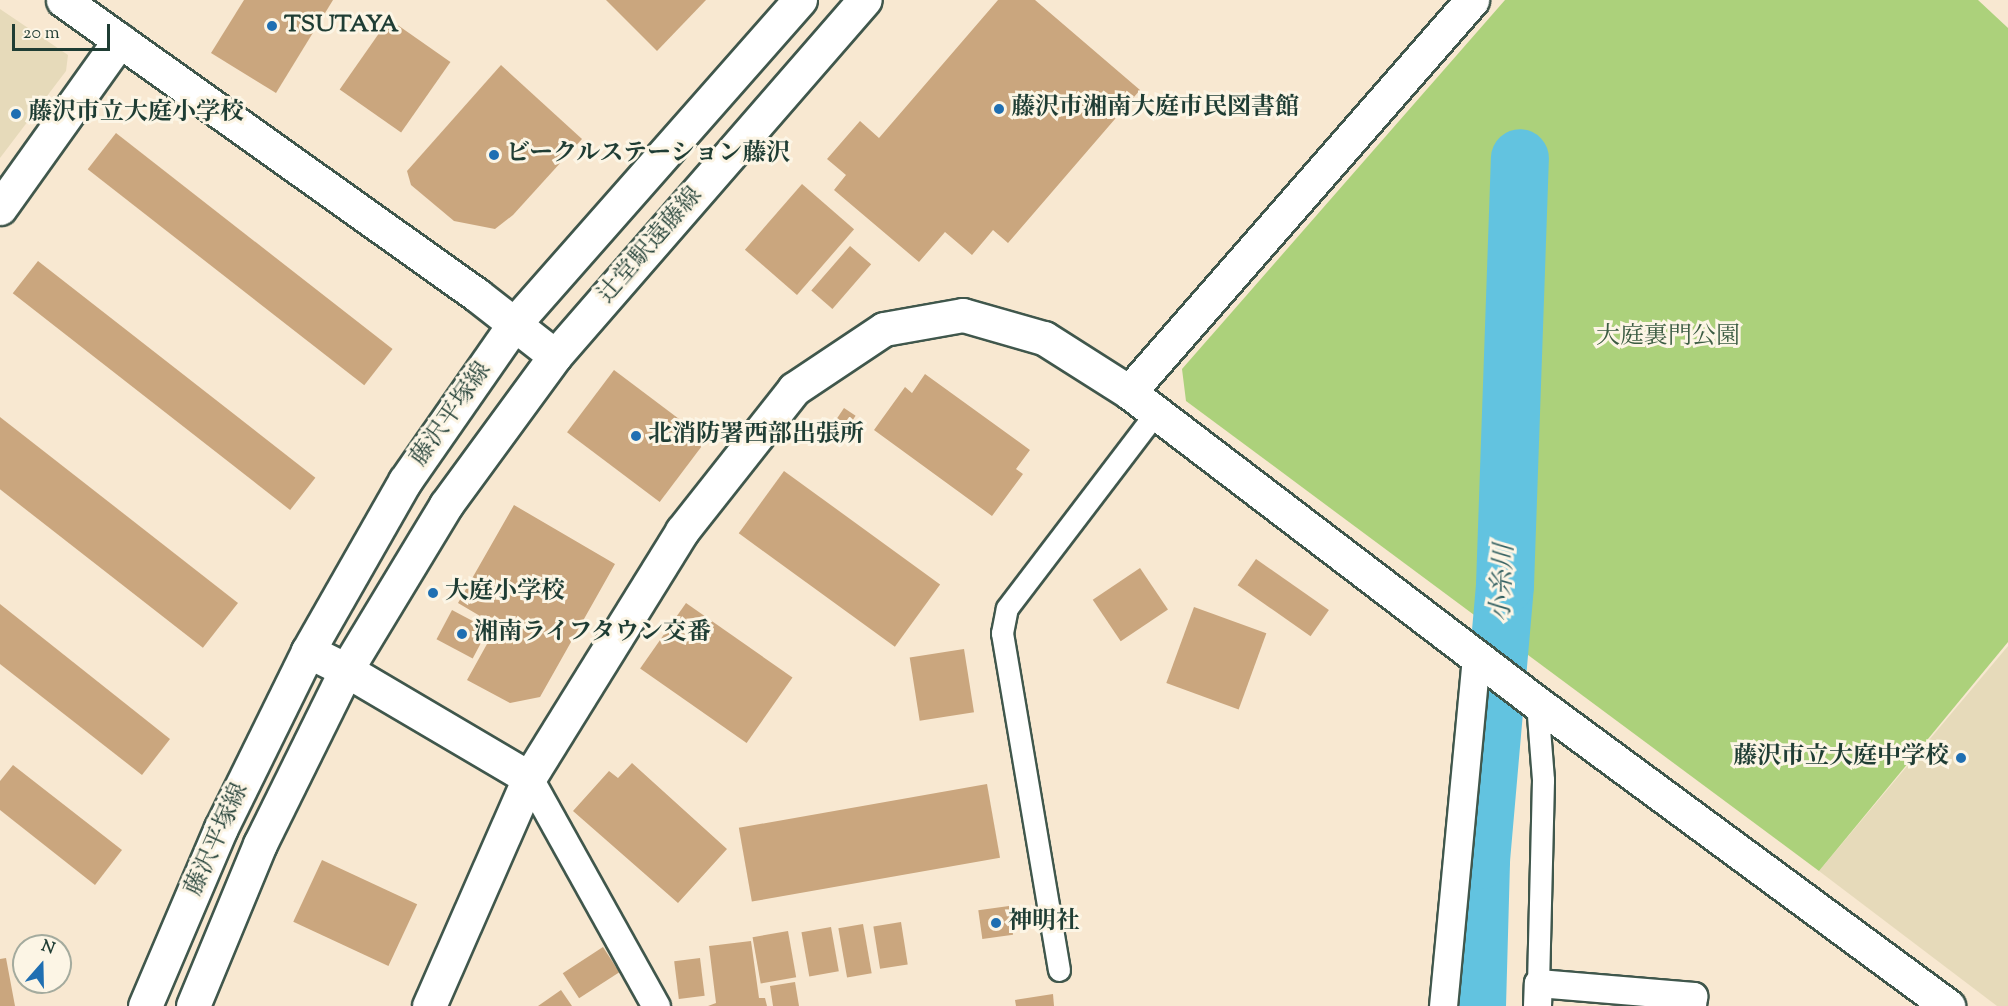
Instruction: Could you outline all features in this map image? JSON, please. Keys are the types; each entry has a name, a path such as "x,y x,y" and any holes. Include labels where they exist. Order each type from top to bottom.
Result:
{"street":[{"path":"63,0 515,323 555,356"},
{"path":"515,323 800,0"},
{"name":"辻堂駅遠藤線","path":"555,356 865,0"},
{"path":"1129,392 1472,0"},
{"path":"0,208 120,40"},
{"path":"429,1006 529,778 682,531 794,389 884,329 963,315 1044,338 1129,392 1537,703 1948,1006"},
{"name":"藤沢平塚線","path":"145,1006 221,828 308,651 405,481 515,323"},
{"name":"藤沢平塚線","path":"193,1006 260,844 346,670 446,505 555,356"},
{"path":"1059,970 1002,633 1007,608 1155,414"},
{"path":"308,651 346,670 529,778 656,1006"},
{"path":"1443,1006 1476,655"},
{"path":"1537,703 1543,780 1537,994 1693,996 1692,1006"}],"shaded area":[{"name":"藤沢市立大庭小学校","path":"0,9 68,55 66,71 0,158"},
{"name":"藤沢市立大庭中学校","path":"2008,646 2008,1006 1997,1006 1819,871"}],"green space":[{"name":"大庭裏門公園","path":"1505,0 1978,0 2008,28 2008,642 1819,871 1186,401 1182,369"}],"building":[{"name":"TSUTAYA","path":"244,0 333,0 276,93 211,53"},
{"path":"606,0 706,0 657,51"},
{"path":"998,0 1035,0 1140,90 1008,243 993,230 972,255 945,232 919,262 834,190 846,175 827,159 860,121 879,138"},
{"path":"389,19 450,62 401,132 340,89"},
{"name":"ビークルステーション藤沢","path":"501,65 582,139 513,215 495,229 454,221 411,185 407,171"},
{"path":"116,133 393,349 364,385 88,169"},
{"path":"802,184 854,229 797,295 745,250"},
{"path":"850,246 871,264 832,309 811,291"},
{"path":"38,261 315,478 290,510 13,293"},
{"name":"北消防署西部出張所","path":"614,370 707,440 660,502 567,432"},
{"path":"925,374 1030,450 1016,469 1023,474 992,516 874,430 905,387 912,393"},
{"path":"844,408 856,416 837,444 825,436"},
{"path":"0,417 238,603 203,648 0,489"},
{"path":"784,471 940,584 895,647 739,533"},
{"path":"514,505 615,564 540,697 510,703 467,680 497,626 458,603"},
{"path":"1256,559 1329,610 1311,636 1238,585"},
{"path":"1140,568 1168,609 1121,641 1093,600"},
{"path":"686,603 792,678 747,743 640,669"},
{"path":"0,604 170,739 142,775 0,664"},
{"path":"1194,607 1266,633 1239,709 1166,683"},
{"name":"湘南ライフタウン交番","path":"452,610 488,629 473,658 437,639"},
{"path":"964,649 974,712 920,721 910,658"},
{"path":"632,763 727,849 678,903 573,811 609,771 618,778"},
{"path":"13,765 122,850 95,885 0,810 0,781"},
{"path":"987,784 1000,858 752,902 739,828"},
{"path":"322,860 417,904 388,966 293,922"},
{"name":"神明社","path":"1009,906 1013,935 982,939 978,910"},
{"path":"901,922 908,964 880,969 873,926"},
{"path":"863,924 872,973 847,978 838,928"},
{"path":"831,927 839,971 809,977 801,932"},
{"path":"788,931 796,977 761,984 753,937"},
{"path":"751,941 759,998 765,998 767,1006 708,1006 716,1003 709,946"},
{"path":"603,947 619,972 579,998 563,973"},
{"path":"6,958 15,1006 0,1006 0,959"},
{"path":"700,958 705,996 679,999 674,961"},
{"path":"795,982 799,1006 773,1006 770,986"},
{"path":"561,990 572,1006 538,1006"},
{"path":"1053,994 1054,1006 1016,1006 1015,1000"}],"waterway":[{"name":"小糸川","path":"1477,1006 1481,860 1505,585 1520,158"}],"place":[{"name":"TSUTAYA","path":"272,26"},
{"name":"藤沢市湘南大庭市民図書館","path":"999,109"},
{"name":"藤沢市立大庭小学校","path":"16,114"},
{"name":"ビークルステーション藤沢","path":"494,155"},
{"name":"北消防署西部出張所","path":"636,436"},
{"name":"大庭小学校","path":"433,593"},
{"name":"湘南ライフタウン交番","path":"462,634"},
{"name":"藤沢市立大庭中学校","path":"1961,758"},
{"name":"神明社","path":"996,923"}]}
